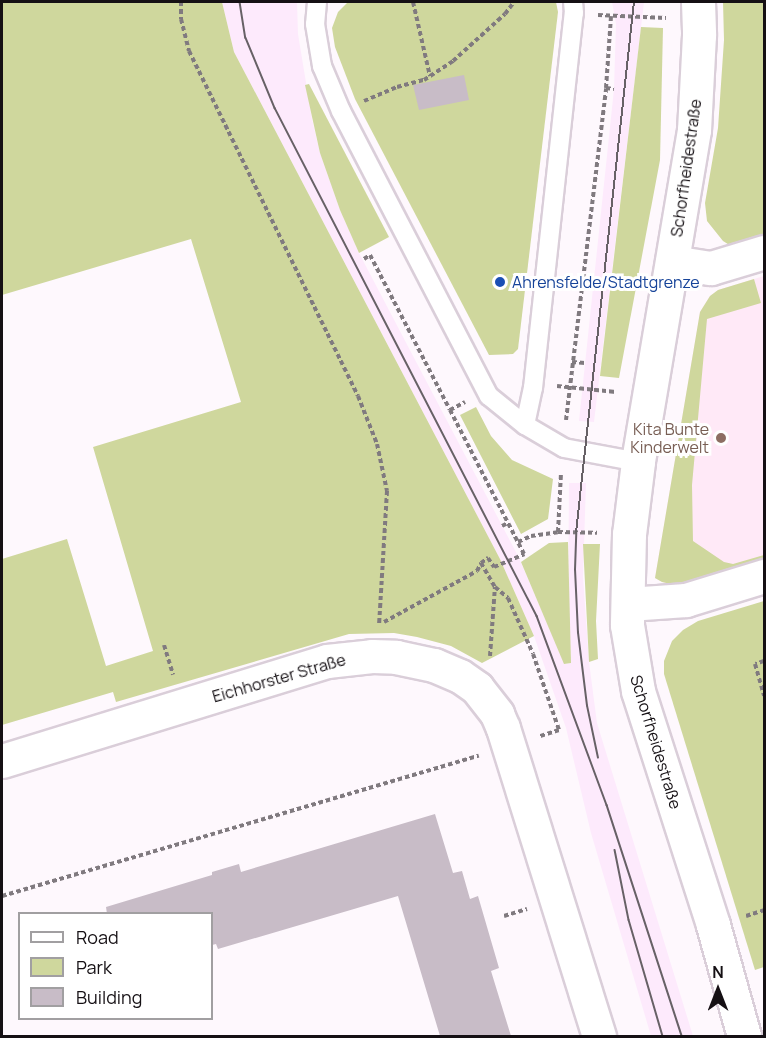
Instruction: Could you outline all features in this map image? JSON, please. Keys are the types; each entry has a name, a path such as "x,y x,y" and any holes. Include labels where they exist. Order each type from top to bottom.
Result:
{"street":[{"name":"Schorfheidestraße","path":"687,10 699,35 694,130 638,462 629,534 627,625 638,691 713,925 744,1036"},
{"path":"672,262 711,268 765,252"},
{"path":"628,604 686,600 765,576"},
{"name":"Eichhorster Straße","path":"2,761 327,661 372,656 434,665 460,676 477,688 497,714 510,746 599,1036"}],"lane":[{"path":"317,2 315,24 322,66 341,111 489,396 525,425 564,448 638,462"},
{"path":"525,425 534,376 574,13 573,2"}],"path":[{"path":"181,2 181,20 189,51 358,396 377,444 387,491 378,625 477,571 480,563 488,558 494,567 524,554 370,255 364,259"},
{"path":"413,2 429,76"},
{"path":"360,103 429,76 453,60 505,15 514,2"},
{"path":"566,419 606,88 610,16 687,10"},
{"path":"606,88 614,89"},
{"path":"572,362 585,363"},
{"path":"549,385 598,390"},
{"path":"450,410 471,399"},
{"path":"558,532 561,481"},
{"path":"502,526 508,523"},
{"path":"518,542 531,536 558,532 582,533"},
{"path":"2,896 559,730 532,654 508,598 495,586 480,563"},
{"path":"490,661 495,586"},
{"path":"164,645 174,679"},
{"path":"765,661 755,664 765,696"}],"shaded area":[{"path":"222,2 297,2 298,34 312,119 320,153 340,210 359,253 518,556 565,664 571,663 568,614 569,483 586,483 583,577 589,662 597,723 693,1036 651,1036 591,833 566,728 534,636 500,559 234,52"},
{"path":"612,2 644,2 594,422 579,421 614,89 616,24"},
{"name":"Kita Bunte Kinderwelt","path":"764,276 764,565 665,583 655,578 700,312 710,296 718,290"}],"green space":[{"path":"2,2 222,2 234,52 500,559 534,636 482,663 451,646 417,637 394,633 349,634 116,702 113,692 2,725 2,559 67,539 106,666 153,651 93,447 241,402 191,239 2,295"},
{"path":"348,2 556,2 558,12 518,349 513,354 489,355 355,99 335,47 332,28 338,12"},
{"path":"723,2 764,2 764,240 731,246 723,241 707,221 705,203 718,128 724,40"},
{"path":"641,27 663,28 660,160 619,378 600,376"},
{"path":"309,84 389,237 359,253 340,210 320,153 305,85"},
{"path":"754,279 761,303 707,319 692,485 693,541 724,562 733,564 764,555 764,565 702,583 675,585 662,582 655,578 700,312 710,296 718,290"},
{"path":"476,407 491,436 512,460 553,479 548,519 521,534 460,415"},
{"path":"568,542 571,663 564,664 521,562 549,543"},
{"path":"583,544 600,544 596,621 598,659 589,662"},
{"path":"764,601 764,967 755,970 664,674 664,661 672,641 683,630 698,621"}],"building":[{"path":"464,75 469,100 419,110 413,85"},
{"path":"435,814 453,873 462,871 470,899 478,896 499,968 491,971 511,1036 440,1036 398,896 218,949 216,944 213,945 213,912 107,912 106,907 212,875 212,872 239,864 241,872"}],"tram line":[{"path":"240,2 246,38 275,108 537,616 607,805 682,1036"},
{"path":"598,758 587,706 578,633 576,533 634,2"},
{"path":"615,850 629,920 663,1036"}],"place":[{"name":"Ahrensfelde/Stadtgrenze","path":"500,282"},
{"name":"Kita Bunte Kinderwelt","path":"721,438"}]}
